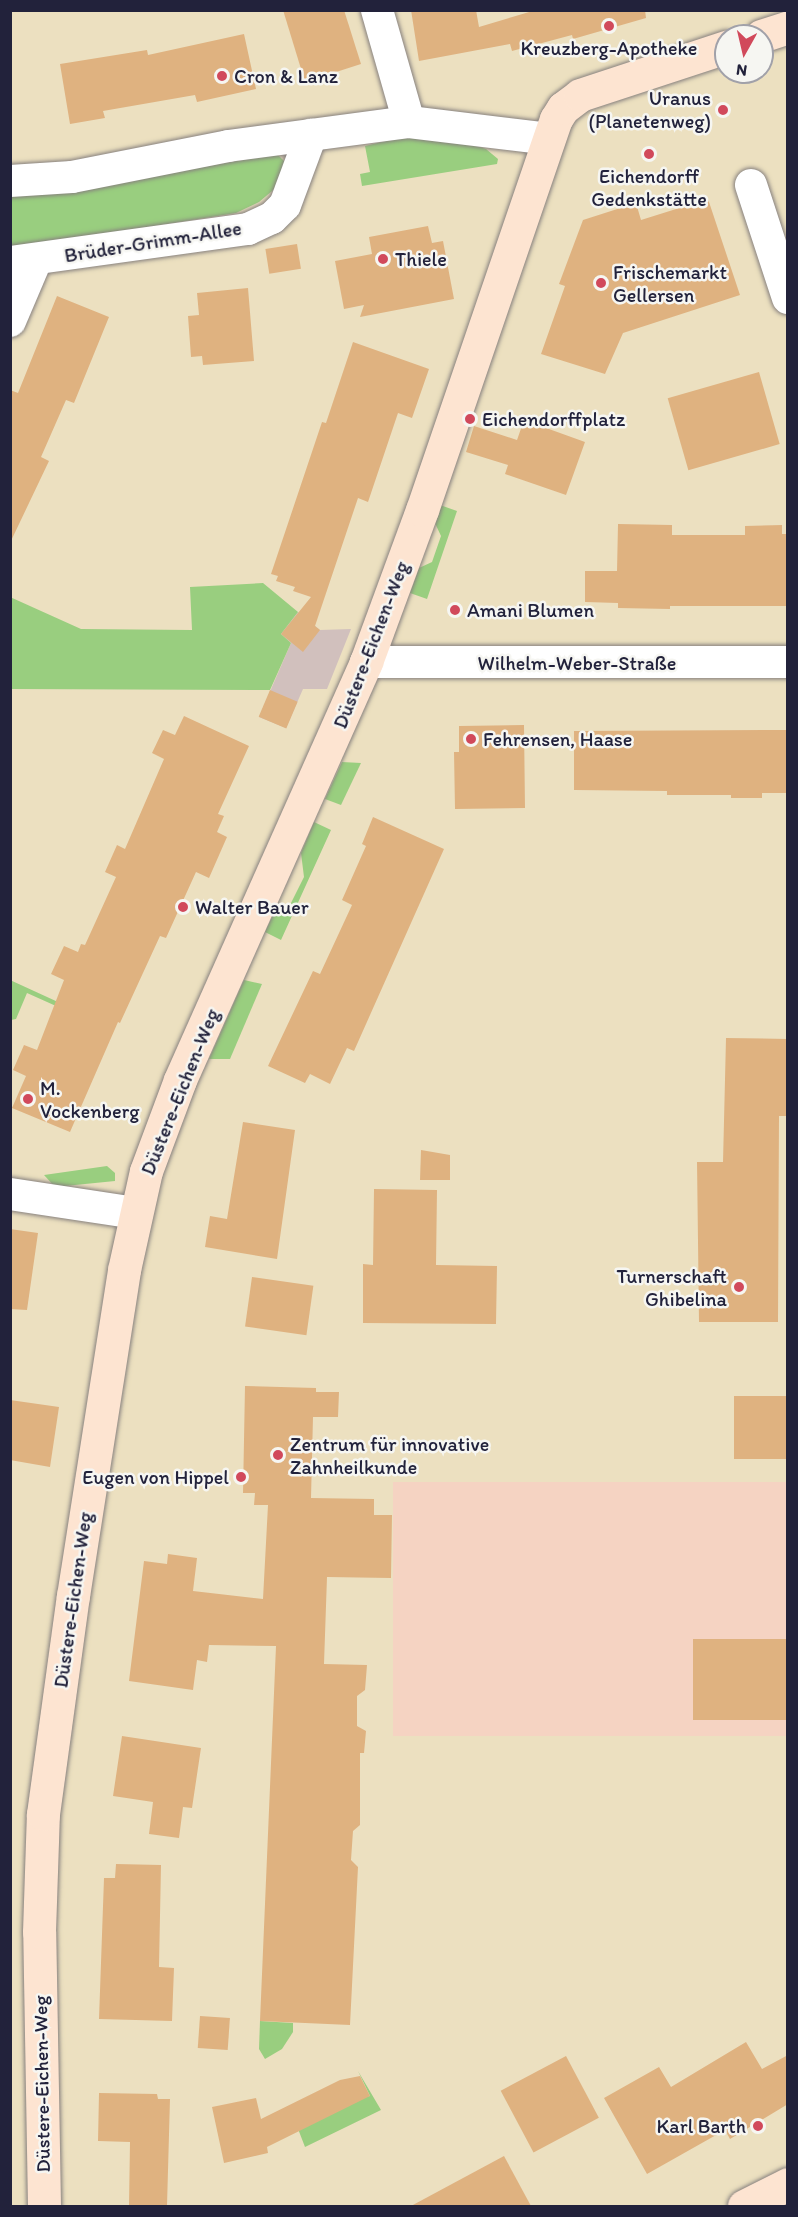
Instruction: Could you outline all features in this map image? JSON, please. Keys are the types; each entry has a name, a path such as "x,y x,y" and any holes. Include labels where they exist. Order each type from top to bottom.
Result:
{"street":[{"path":"377,10 409,122"},
{"path":"10,181 72,177 228,146 409,122 549,139 563,108 580,94 714,51"},
{"name":"Brüder-Grimm-Allee","path":"23,261 248,229 264,222 285,205 311,135"},
{"name":"Düstere-Eichen-Weg","path":"44,2206 39,1932 43,1814 76,1576 135,1213 155,1143 180,1080 366,662 422,510 549,139"},
{"path":"751,185 788,298"},
{"path":"10,321 23,261"},
{"name":"Wilhelm-Weber-Straße","path":"366,662 788,662"},
{"path":"10,1194 135,1213"},
{"path":"744,2206 788,2184"}],"shaded area":[{"path":"298,612 320,630 351,629 327,689 303,689 286,728 259,717 291,643 281,634"},
{"path":"393,1482 787,1482 787,1736 393,1736"}],"green space":[{"path":"394,139 465,142 486,149 498,159 497,164 362,186 360,174 370,172 365,146"},
{"path":"277,154 285,162 278,186 259,202 236,213 11,249 11,195 76,189"},
{"path":"440,505 457,511 427,599 410,593 419,568 432,562 441,536 434,521"},
{"path":"263,583 298,612 281,634 291,643 270,690 11,689 10,597 81,629 192,630 190,587"},
{"path":"342,762 361,763 341,805 325,799"},
{"path":"314,822 331,830 281,940 265,932 274,913 288,909 304,877 301,853"},
{"path":"10,980 58,1002 56,1006 27,993 16,1019 11,1020"},
{"path":"244,980 262,984 230,1059 209,1059"},
{"path":"107,1166 115,1173 115,1181 55,1187 44,1175"},
{"path":"260,2021 293,2023 293,2032 282,2049 265,2059 259,2049"},
{"path":"358,2071 381,2110 305,2147 290,2108 370,2096"}],"building":[{"path":"283,10 344,10 361,64 305,82"},
{"path":"411,10 476,10 479,27 536,10 645,10 646,18 573,39 572,35 512,51 510,44 419,61"},
{"path":"244,34 256,89 197,102 195,95 103,111 105,118 70,124 60,64 147,50 148,55"},
{"path":"708,199 740,295 623,333 605,374 541,354 565,286 559,284 583,220 636,203 641,220"},
{"path":"428,226 432,243 443,241 454,299 360,317 364,305 344,309 335,261 372,254 369,237"},
{"path":"297,244 301,269 269,274 265,249"},
{"path":"248,288 254,361 203,365 202,356 191,357 188,316 199,315 197,293"},
{"path":"57,296 109,317 74,403 66,400 41,457 49,461 10,543 10,390 18,393"},
{"path":"353,342 429,369 412,418 398,413 368,502 358,498 315,626 320,630 303,652 281,634 311,597 293,591 295,587 276,581 278,576 271,574 322,422 326,423"},
{"path":"759,372 780,444 688,470 668,398"},
{"path":"524,420 585,442 566,495 505,474 508,465 466,452 474,426 517,440"},
{"path":"618,524 672,525 672,535 745,535 745,526 782,525 782,534 788,534 788,606 618,608 618,603 585,602 585,571 617,571"},
{"path":"270,690 298,702 286,728 259,717"},
{"path":"184,716 249,746 218,814 224,816 217,832 227,837 209,878 196,872 166,938 160,936 120,1023 118,1022 70,1132 12,1108 26,1076 13,1070 24,1045 37,1050 64,980 51,974 64,946 78,952 81,944 85,945 116,877 105,872 117,845 125,849 164,759 152,753 163,730 175,735"},
{"path":"524,725 525,808 455,809 454,752 459,752 459,726"},
{"path":"788,730 788,793 762,793 762,798 731,798 731,795 667,795 667,791 574,790 574,731"},
{"path":"373,817 444,849 354,1051 347,1048 330,1084 310,1074 305,1083 268,1066 313,971 320,974 352,905 342,900 366,846 362,844"},
{"path":"726,1038 788,1039 788,1116 779,1116 778,1322 699,1322 697,1162 723,1162"},
{"path":"243,1122 295,1130 277,1259 205,1247 210,1216 227,1219"},
{"path":"421,1150 450,1155 450,1180 420,1180"},
{"path":"374,1189 437,1190 436,1265 497,1266 496,1324 363,1323 363,1264 373,1265"},
{"path":"10,1229 38,1233 27,1310 10,1309"},
{"path":"252,1277 313,1286 306,1335 245,1327"},
{"path":"245,1386 316,1388 316,1392 339,1392 338,1417 313,1417 311,1498 374,1499 374,1515 392,1515 391,1578 327,1577 324,1664 367,1665 365,1690 357,1696 357,1726 366,1731 364,1753 360,1753 360,1825 353,1831 351,1860 358,1867 350,2025 260,2021 276,1646 209,1645 207,1662 197,1660 193,1690 129,1681 144,1561 167,1564 168,1554 197,1558 193,1591 263,1599 268,1505 254,1505 255,1493 243,1493"},
{"path":"734,1396 788,1396 788,1459 734,1459"},
{"path":"10,1400 59,1407 50,1467 10,1460"},
{"path":"693,1639 788,1639 788,1720 693,1720"},
{"path":"122,1736 201,1748 192,1808 183,1807 179,1838 149,1834 153,1802 113,1796"},
{"path":"116,1864 161,1865 159,1967 174,1968 172,2021 99,2019 104,1878 115,1878"},
{"path":"200,2016 230,2018 228,2050 198,2048"},
{"path":"746,2042 762,2069 788,2055 788,2104 730,2139 725,2130 647,2174 604,2098 659,2067 671,2087"},
{"path":"566,2056 599,2118 534,2153 501,2091"},
{"path":"360,2076 370,2096 267,2147 268,2153 224,2163 212,2107 256,2098 261,2119 340,2080"},
{"path":"99,2093 157,2094 158,2099 170,2099 167,2206 129,2206 130,2142 98,2141"},
{"path":"504,2156 531,2206 411,2206"}],"place":[{"name":"Kreuzberg-Apotheke","path":"609,26"},
{"name":"Cron & Lanz","path":"222,76"},
{"name":"Uranus (Planetenweg)","path":"723,110"},
{"name":"Eichendorff Gedenkstätte","path":"649,154"},
{"name":"Thiele","path":"383,259"},
{"name":"Frischemarkt Gellersen","path":"601,283"},
{"name":"Eichendorffplatz","path":"470,419"},
{"name":"Amani Blumen","path":"455,610"},
{"name":"Fehrensen, Haase","path":"471,739"},
{"name":"Walter Bauer","path":"183,907"},
{"name":"M. Vockenberg","path":"28,1099"},
{"name":"Turnerschaft Ghibelina","path":"739,1287"},
{"name":"Zentrum für innovative Zahnheilkunde","path":"278,1455"},
{"name":"Eugen von Hippel","path":"241,1477"},
{"name":"Karl Barth","path":"758,2126"}]}
